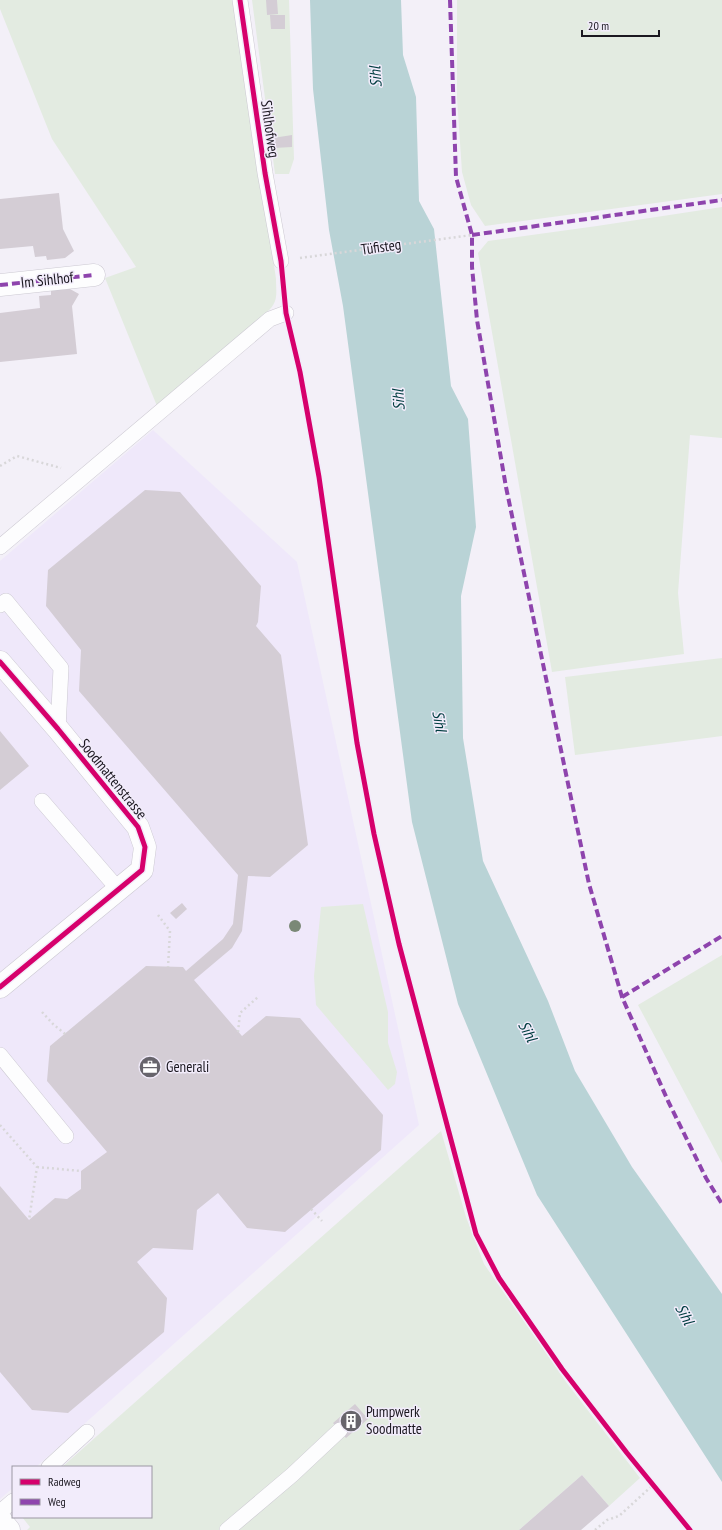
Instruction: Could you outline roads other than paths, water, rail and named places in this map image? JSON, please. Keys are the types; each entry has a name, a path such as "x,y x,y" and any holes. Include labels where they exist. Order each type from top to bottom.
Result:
{"street":[{"name":"Im Sihlhof","path":"0,285 94,275"},
{"name":"Soodmattenstrasse","path":"0,662 58,729 138,827 145,847 142,870 0,987"},
{"path":"0,1519 9,1530"}],"lane":[{"name":"Sihlhofweg","path":"240,0 265,173 281,261"},
{"path":"0,547 270,320 286,313"},
{"path":"0,605 6,601 61,668 58,729"},
{"path":"42,801 118,889"},
{"path":"0,1055 66,1136"},
{"path":"227,1530 292,1475 340,1430"},
{"path":"50,1466 87,1432"},
{"path":"0,1512 12,1502"}],"water":[{"name":"Sihl","path":"310,0 401,0 403,55 416,97 419,201 434,229 451,386 468,419 476,527 461,596 463,738 483,861 548,1001 575,1071 632,1167 722,1294 722,1482 537,1195 458,1004 412,822 343,306 329,230 313,89"}],"place":[{"name":"Generali","path":"150,1067"},
{"name":"Pumpwerk Soodmatte","path":"351,1421"}]}
